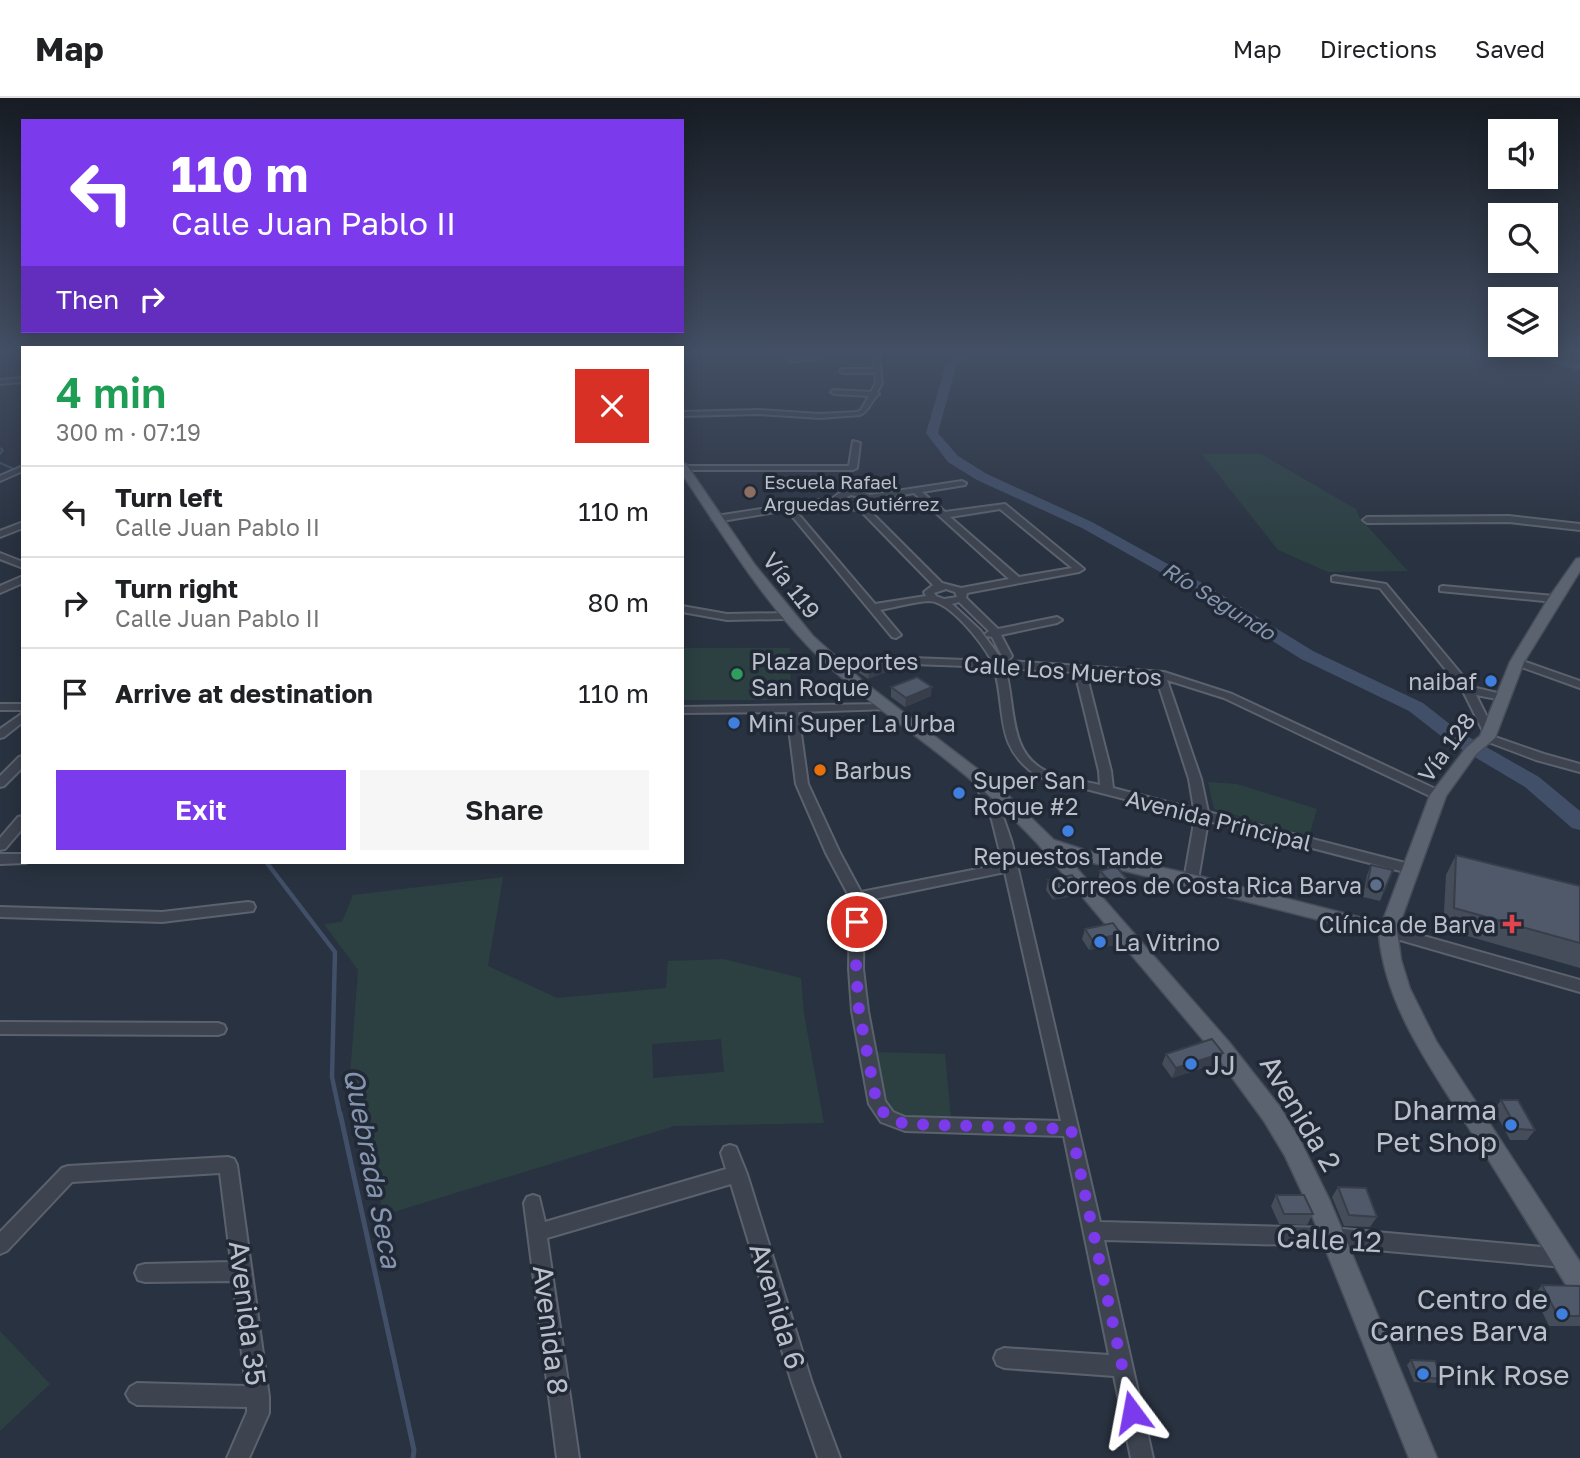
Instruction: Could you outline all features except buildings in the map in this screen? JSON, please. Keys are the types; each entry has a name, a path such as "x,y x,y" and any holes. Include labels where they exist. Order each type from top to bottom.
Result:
{"main road":[{"name":"Vía 119","path":"684,468 786,616 832,662 1019,813 1051,845"},
{"name":"Vía 128","path":"1388,931 1437,795 1483,741 1517,662 1553,599 1578,567"},
{"path":"1051,845 1092,858 1191,880 1388,931 1391,960 1399,989 1429,1047 1580,1284"},
{"name":"Avenida 2","path":"1051,845 1069,871 1251,1084 1293,1149 1423,1458"},
{"path":"1069,871 1071,860 1092,858"}],"street":[{"path":"684,468 853,468 856,443"},
{"path":"838,503 847,494 869,498 962,483"},
{"path":"916,491 1016,580"},
{"path":"718,521 838,503 862,507 869,504 869,498"},
{"path":"944,515 1002,506 1079,569 1016,580 960,595 945,603"},
{"path":"862,507 940,587 960,595 995,632 1007,656 999,664 979,636 945,603 932,598 872,608"},
{"path":"791,510 896,635"},
{"path":"1367,520 1509,519 1580,527"},
{"path":"0,534 21,526"},
{"path":"3,557 21,552"},
{"path":"3,557 21,564"},
{"path":"1335,579 1383,586 1468,691 1483,741 1580,768"},
{"path":"0,590 21,580"},
{"path":"932,598 929,592 940,587"},
{"path":"1444,589 1553,599"},
{"path":"684,609 727,617 786,616"},
{"path":"979,636 1058,620"},
{"name":"Calle Los Muertos","path":"832,662 885,660 999,664 1160,674 1228,696 1437,795"},
{"path":"1517,662 1580,685"},
{"name":"Avenida Principal","path":"999,664 1014,749 1028,767 1043,774 1412,869"},
{"path":"1080,669 1105,771 1107,791"},
{"path":"1160,674 1195,779 1202,816 1191,880"},
{"path":"1468,691 1502,697"},
{"path":"0,707 21,707"},
{"path":"684,710 887,707"},
{"path":"792,708 802,784 833,853 858,898 856,969 859,1011 877,1104 887,1117 905,1124 1071,1129"},
{"path":"0,735 21,718"},
{"path":"0,783 21,762"},
{"path":"980,781 998,820 1071,1129 1142,1458"},
{"path":"998,820 1003,815 1019,813"},
{"path":"0,846 21,822"},
{"path":"0,859 21,859"},
{"path":"858,898 1009,867"},
{"path":"0,912 162,917 248,907"},
{"path":"1388,931 1580,986"},
{"path":"0,1028 218,1029"},
{"name":"Avenida 6","path":"730,1153 802,1383 829,1458"},
{"name":"Avenida 35","path":"0,1244 68,1174 228,1165 258,1397 255,1420 238,1458"},
{"path":"539,1233 738,1174"},
{"name":"Avenida 8","path":"533,1203 568,1458"},
{"name":"Calle 12","path":"1093,1231 1332,1237 1564,1258"},
{"path":"145,1273 243,1271"},
{"path":"1004,1358 1122,1366"},
{"path":"138,1394 258,1397"}],"green space":[{"path":"1202,454 1261,454 1356,509 1359,517 1408,571 1328,572 1278,550"},
{"name":"Plaza Deportes San Roque","path":"684,648 790,648 791,700 684,700"},
{"path":"1208,782 1237,784 1317,809 1309,836 1214,809"},
{"path":"503,877 488,966 557,998 666,988 668,961 723,959 801,978 804,1014 824,1123 674,1126 384,1215 350,1076 358,970 324,924 342,922 353,895","holes":["721,1039 724,1072 653,1078 652,1044"]},
{"path":"876,1052 945,1054 951,1118 910,1117 888,1108"},
{"path":"0,1331 50,1384 0,1431"}],"waterway":[{"name":"Río Segundo","path":"936,417 932,433 953,459 982,477 1087,525 1198,587 1307,655 1416,707 1453,736 1532,782 1580,823"},
{"name":"Quebrada Seca","path":"0,448 3,450 0,454"},
{"name":"Quebrada Seca","path":"0,463 21,472"},
{"name":"Quebrada Seca","path":"268,864 335,952 332,1077 340,1115"},
{"name":"Quebrada Seca","path":"340,1113 414,1450 413,1458"}],"place":[{"name":"Escuela Rafael Arguedas Gutiérrez","path":"750,492"},
{"name":"Plaza Deportes San Roque","path":"737,674"},
{"name":"naibaf","path":"1491,681"},
{"name":"Mini Super La Urba","path":"734,723"},
{"name":"Barbus","path":"820,770"},
{"name":"Super San Roque #2","path":"959,793"},
{"name":"Repuestos Tande","path":"1068,831"},
{"name":"Correos de Costa Rica Barva","path":"1376,885"},
{"name":"Clínica de Barva","path":"1512,924"},
{"name":"La Vitrino","path":"1100,942"},
{"name":"JJ","path":"1191,1064"},
{"name":"Dharma Pet Shop","path":"1511,1125"},
{"name":"Centro de Carnes Barva","path":"1562,1314"},
{"name":"Pink Rose","path":"1423,1374"}],"route":[{"path":"857,922 859,1011 877,1104 887,1117 905,1124 1071,1129 1132,1412"}]}
